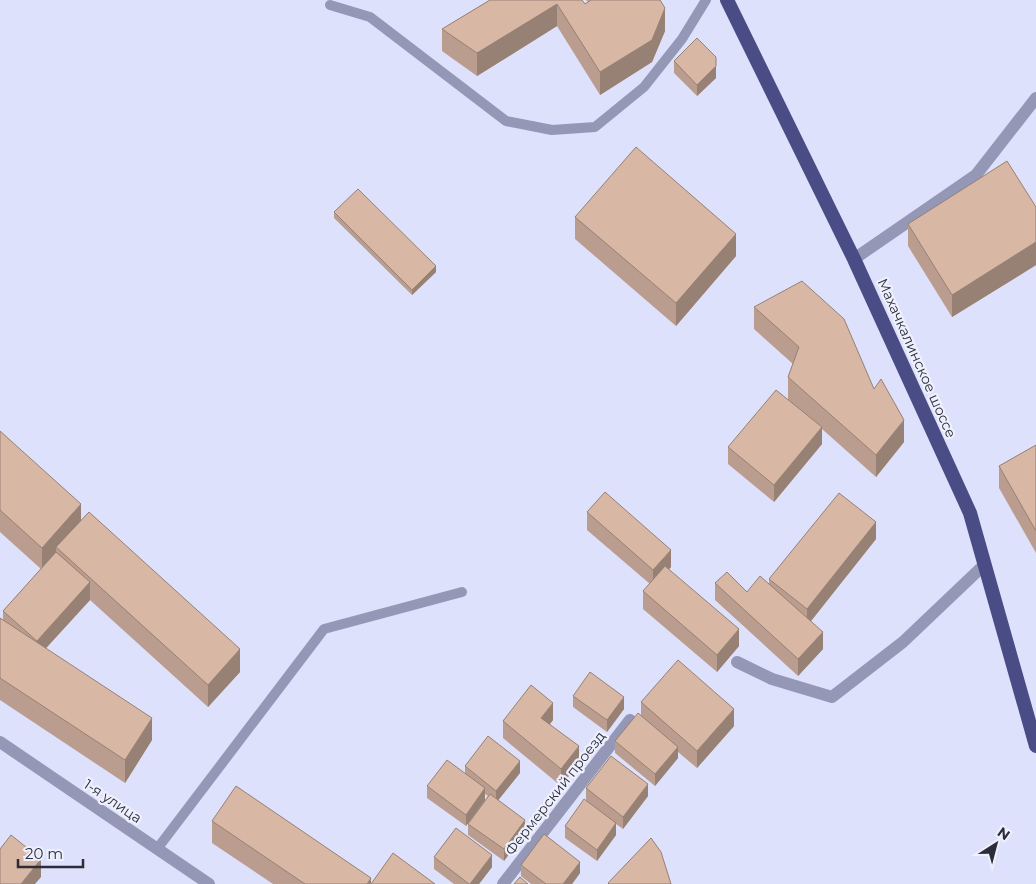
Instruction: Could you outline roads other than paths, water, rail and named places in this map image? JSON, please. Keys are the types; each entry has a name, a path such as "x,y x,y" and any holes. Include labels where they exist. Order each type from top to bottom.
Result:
{"highway":[{"name":"Махачкалинское шоссе","path":"727,0 854,259 970,513 1036,746"}],"street":[{"path":"854,259 976,176 1036,98"},
{"path":"737,662 772,679 832,698 904,642 984,565"},
{"name":"Фермерский проезд","path":"503,884 630,720"},
{"name":"1-я улица","path":"0,742 209,884"}],"lane":[{"path":"330,5 370,17 506,121 552,130 595,127 644,87 682,39 706,0"},
{"path":"157,849 324,629 462,592"}]}
